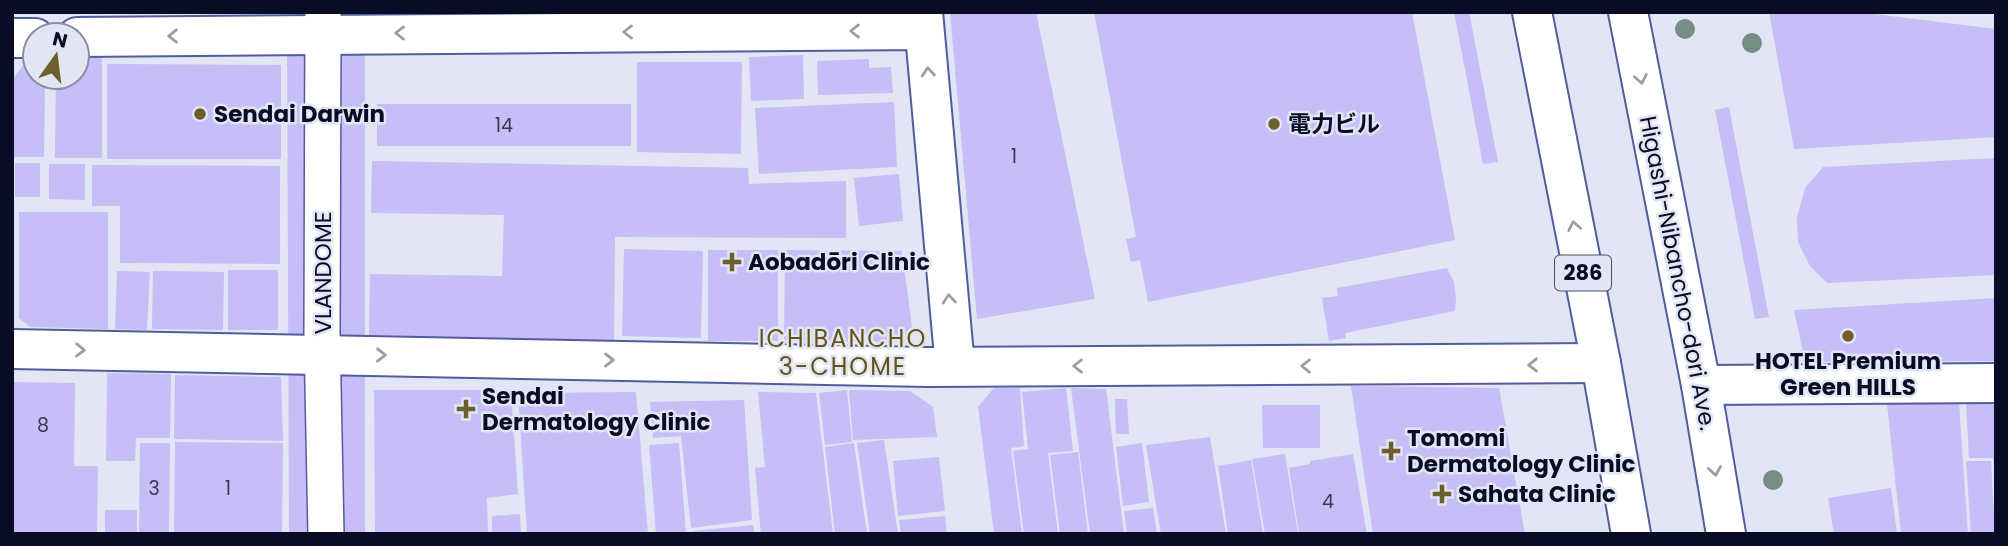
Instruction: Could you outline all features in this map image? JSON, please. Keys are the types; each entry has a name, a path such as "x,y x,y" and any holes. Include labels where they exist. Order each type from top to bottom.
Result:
{"main road":[{"name":"286","path":"1532,12 1601,363 1631,534"},
{"name":"Higashi-Nibancho-dori Ave.","path":"1628,12 1701,385 1726,534"},
{"path":"91,36 322,23 923,21 955,367"},
{"path":"12,349 955,367 1601,363"},
{"path":"1701,385 1996,383"}],"street":[{"name":"VLANDOME","path":"322,23 326,534"}],"building":[{"path":"287,12 365,12 365,534 289,534"},
{"path":"950,12 1036,12 1095,299 977,319"},
{"name":"電力ビル","path":"1094,12 1412,12 1455,240 1148,302 1140,260 1131,262 1126,239 1136,237"},
{"path":"1454,12 1469,12 1498,162 1483,164"},
{"path":"1769,12 1858,12 1996,29 1996,137 1794,149"},
{"path":"803,55 804,99 751,101 749,57"},
{"path":"91,57 102,57 102,158 55,158 56,91 91,91"},
{"path":"869,59 869,68 891,67 893,93 818,95 817,61"},
{"path":"637,62 742,62 741,154 637,152"},
{"path":"107,64 281,65 281,159 107,159"},
{"path":"21,68 21,91 45,91 44,157 13,157 14,77"},
{"path":"894,102 897,167 759,174 755,108"},
{"path":"377,104 631,104 631,146 377,146"},
{"path":"1729,107 1769,317 1755,319 1715,110"},
{"path":"1996,158 1996,275 1827,283 1810,266 1798,242 1797,217 1805,188 1823,167"},
{"path":"372,161 748,168 749,184 846,181 846,238 615,237 614,343 369,335 370,274 502,276 504,215 371,213"},
{"path":"15,163 40,163 40,197 15,197"},
{"path":"49,164 85,164 85,200 49,199"},
{"path":"92,165 280,166 280,264 120,263 120,206 92,206"},
{"path":"899,174 903,221 859,226 854,178"},
{"path":"19,212 108,212 108,329 30,327 19,318"},
{"path":"624,249 703,251 701,338 622,336"},
{"path":"708,250 778,250 778,341 708,341"},
{"path":"785,250 902,251 912,327 901,342 784,341"},
{"path":"1447,268 1454,282 1455,311 1345,333 1346,338 1329,341 1322,298 1338,296 1337,288"},
{"path":"228,270 278,270 278,330 228,330"},
{"path":"117,271 150,272 147,330 115,329"},
{"path":"153,271 224,272 223,330 152,329"},
{"path":"1996,298 1996,361 1805,362 1794,310"},
{"path":"107,373 171,374 170,438 136,438 135,461 106,461"},
{"path":"175,375 281,377 283,441 174,439"},
{"path":"12,382 75,383 74,466 98,466 97,534 12,534"},
{"path":"1351,386 1499,388 1525,534 1373,534"},
{"path":"994,388 1020,388 1024,446 1011,448 1022,534 994,534 978,407"},
{"path":"1066,388 1073,451 1048,453 1058,534 1024,534 1013,451 1028,449 1022,392"},
{"path":"1071,388 1106,389 1124,534 1090,534"},
{"path":"374,390 511,390 518,494 487,498 488,534 375,534"},
{"path":"847,390 852,442 825,445 819,393"},
{"path":"849,390 910,391 933,407 937,437 853,440"},
{"path":"636,392 648,534 527,534 518,393"},
{"path":"758,392 816,393 833,534 761,534 755,468 765,467"},
{"path":"1115,399 1127,399 1129,434 1116,434"},
{"path":"744,400 752,520 691,528 681,436 653,438 650,402"},
{"path":"1996,401 1994,467 1993,458 1969,458 1966,402"},
{"path":"1959,403 1968,534 1901,534 1887,404"},
{"path":"1262,405 1320,405 1320,448 1263,448"},
{"path":"1210,437 1226,534 1161,534 1146,445"},
{"path":"884,440 898,534 870,534 857,443"},
{"path":"175,442 283,443 282,534 174,534"},
{"path":"140,443 170,443 169,534 139,534"},
{"path":"679,443 686,534 656,534 649,445"},
{"path":"854,443 867,534 835,534 825,447"},
{"path":"1142,443 1149,502 1123,506 1116,447"},
{"path":"1078,452 1088,534 1060,534 1050,455"},
{"path":"1285,454 1298,534 1265,534 1252,459"},
{"path":"1353,454 1367,534 1299,534 1289,468 1310,464 1310,461"},
{"path":"939,457 945,511 898,516 893,461"},
{"path":"1251,460 1263,534 1228,534 1218,466"},
{"path":"1966,461 1991,461 1995,534 1971,534"},
{"path":"1891,488 1897,534 1834,534 1828,498"},
{"path":"1153,508 1157,534 1127,534 1124,511"},
{"path":"105,510 137,510 137,534 105,534"},
{"path":"520,514 521,534 492,534 492,516"},
{"path":"945,516 947,534 901,534 899,520"},
{"path":"753,525 754,534 693,534 693,531"}],"place":[{"name":"Sendai Darwin","path":"200,114"},
{"name":"電力ビル","path":"1274,124"},
{"name":"Aobadōri Clinic","path":"732,262"},
{"name":"HOTEL Premium Green HILLS","path":"1848,336"},
{"name":"Sendai Dermatology Clinic","path":"466,409"},
{"name":"Tomomi Dermatology Clinic","path":"1391,451"},
{"name":"Sahata Clinic","path":"1442,494"}],"district":[{"name":"ICHIBANCHO 3-CHOME","path":"843,353"}]}
